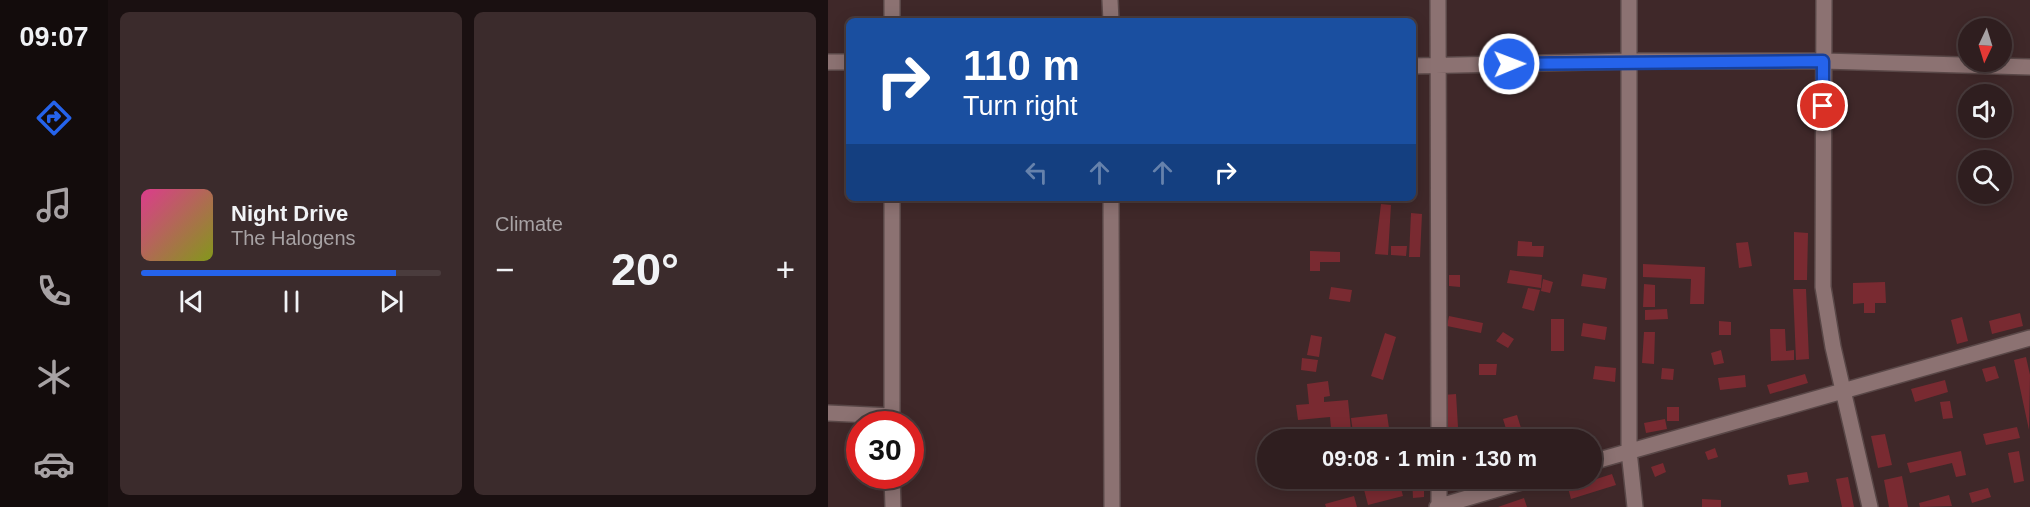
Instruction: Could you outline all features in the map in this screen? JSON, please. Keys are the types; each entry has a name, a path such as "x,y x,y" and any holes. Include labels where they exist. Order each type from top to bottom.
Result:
{"street":[{"path":"892,0 892,18"},
{"path":"1110,0 1111,18"},
{"path":"1438,0 1439,429"},
{"path":"1629,0 1629,451 1635,507"},
{"path":"1824,0 1823,287 1870,507"},
{"path":"1416,66 1629,61 1823,61 2030,67"},
{"path":"828,62 846,62"},
{"path":"892,201 892,411"},
{"path":"1111,201 1112,507"},
{"path":"1602,459 2030,338"},
{"path":"828,413 846,415"},
{"path":"892,489 892,507"},
{"path":"1439,489 1438,507 1498,489"}],"building":[{"path":"1381,204 1391,205 1388,255 1375,254"},
{"path":"1411,213 1422,214 1420,257 1409,257"},
{"path":"1794,232 1808,233 1807,280 1794,280"},
{"path":"1518,241 1532,242 1532,246 1544,246 1543,257 1517,256"},
{"path":"1748,242 1752,266 1739,268 1736,243"},
{"path":"1391,246 1407,246 1406,256 1391,255"},
{"path":"1310,251 1340,252 1340,262 1320,262 1320,271 1310,271"},
{"path":"1643,264 1705,267 1704,304 1690,304 1691,279 1643,277"},
{"path":"1510,270 1542,275 1541,288 1507,283"},
{"path":"1583,274 1607,278 1605,289 1581,286"},
{"path":"1449,275 1460,275 1460,287 1449,286"},
{"path":"1543,279 1553,282 1550,293 1541,291"},
{"path":"1885,282 1886,303 1875,303 1875,313 1864,313 1864,303 1853,304 1853,283"},
{"path":"1644,284 1655,285 1655,307 1643,307"},
{"path":"1331,287 1352,290 1350,302 1329,299"},
{"path":"1528,288 1540,290 1534,311 1522,308"},
{"path":"1793,289 1806,289 1809,359 1796,360"},
{"path":"1667,309 1668,319 1645,320 1645,310"},
{"path":"2020,313 2023,326 1992,334 1989,321"},
{"path":"1449,316 1483,323 1481,333 1447,326"},
{"path":"1962,317 1968,341 1957,344 1951,320"},
{"path":"1551,319 1564,319 1564,351 1551,351"},
{"path":"1719,321 1731,322 1731,335 1719,335"},
{"path":"1583,323 1607,327 1605,340 1581,336"},
{"path":"1770,329 1785,329 1786,351 1794,350 1794,360 1771,361"},
{"path":"1503,332 1514,339 1508,348 1496,341"},
{"path":"1644,332 1655,332 1654,364 1642,363"},
{"path":"1385,333 1396,337 1383,380 1371,376"},
{"path":"1311,335 1322,337 1319,357 1307,355"},
{"path":"1721,350 1724,363 1714,365 1711,353"},
{"path":"2026,357 2030,375 2029,430 2014,360"},
{"path":"1302,358 1318,360 1316,372 1301,370"},
{"path":"1479,364 1497,364 1496,375 1479,375"},
{"path":"1595,366 1616,368 1615,382 1593,379"},
{"path":"1995,366 1999,378 1986,382 1982,369"},
{"path":"1662,368 1674,369 1673,380 1661,379"},
{"path":"1805,374 1808,383 1770,394 1767,385"},
{"path":"1745,375 1746,387 1720,390 1718,378"},
{"path":"1945,380 1948,392 1915,402 1911,389"},
{"path":"1328,381 1330,396 1324,397 1324,402 1348,400 1351,429 1331,429 1330,417 1298,420 1296,405 1309,404 1307,384"},
{"path":"1456,394 1458,427 1446,428 1443,395"},
{"path":"1950,401 1953,418 1943,419 1940,402"},
{"path":"1667,407 1679,407 1679,421 1667,421"},
{"path":"1387,414 1389,428 1352,429 1351,418"},
{"path":"1517,415 1521,428 1506,429 1503,419"},
{"path":"1665,419 1667,429 1646,433 1644,423"},
{"path":"2017,427 2020,438 1986,445 1983,434"},
{"path":"1885,434 1892,465 1878,468 1871,436"},
{"path":"1715,448 1718,457 1708,460 1705,452"},
{"path":"1961,451 1966,475 1956,477 1952,463 1910,473 1907,463"},
{"path":"2019,451 2024,481 2014,483 2008,453"},
{"path":"1663,463 1666,472 1655,477 1651,467"},
{"path":"1807,472 1809,482 1789,485 1787,475"},
{"path":"1612,474 1616,485 1571,499 1568,489 1602,489 1602,477"},
{"path":"1902,476 1908,507 1889,507 1884,480"},
{"path":"1848,477 1854,507 1842,507 1836,479"},
{"path":"1988,488 1991,497 1972,503 1969,493"},
{"path":"1364,489 1401,489 1403,496 1368,505"},
{"path":"1413,489 1424,489 1424,497 1413,498"},
{"path":"1949,495 1952,506 1920,507 1919,503"},
{"path":"1354,496 1357,507 1326,507 1325,504"},
{"path":"1524,498 1527,507 1498,507"},
{"path":"1702,499 1721,500 1721,507 1702,507"}],"route":[{"path":"1509,64 1629,61 1823,61 1823,106"}]}
